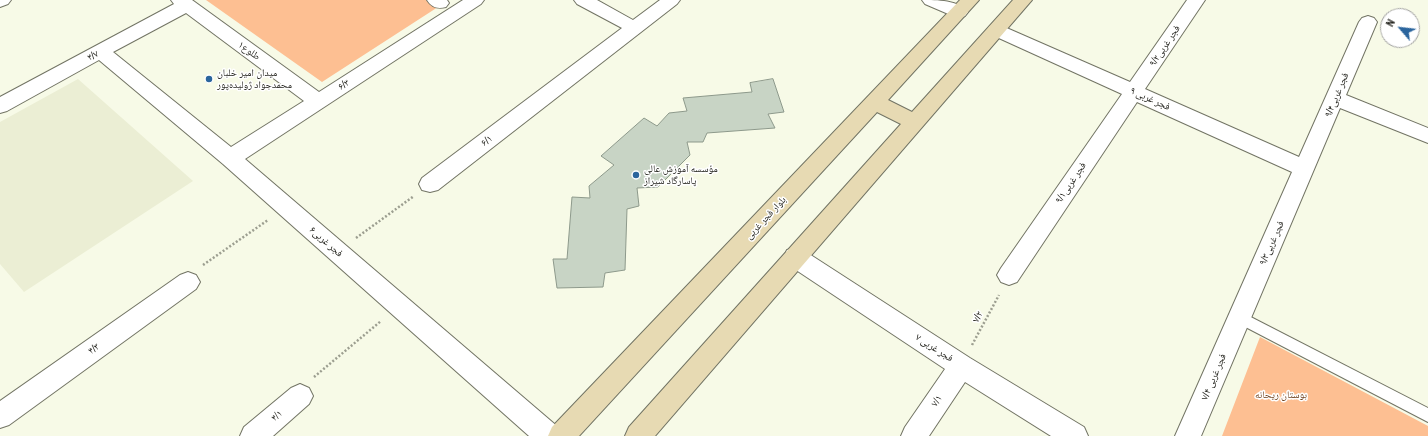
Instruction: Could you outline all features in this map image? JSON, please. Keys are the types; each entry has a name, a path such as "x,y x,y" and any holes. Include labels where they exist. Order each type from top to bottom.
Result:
{"main road":[{"path":"638,436 1023,0"},
{"name":"بلوار فجر غربی","path":"562,436 965,6"},
{"path":"875,102 914,122"}],"street":[{"name":"۶/۳","path":"230,158 475,0"},
{"path":"583,0 635,28"},
{"name":"۶/۱","path":"430,184 671,0"},
{"path":"931,0 965,6"},
{"name":"فجر غربی۹/۲","path":"1134,92 1196,0"},
{"name":"۴/۷","path":"0,106 100,52 183,2"},
{"name":"طلوع۱","path":"183,2 318,101"},
{"name":"فجر غربی۹/۴","path":"1305,168 1368,22"},
{"name":"۹ فجر غربی","path":"996,30 1305,168"},
{"name":"فجر غربی۶","path":"100,52 230,158 549,436"},
{"name":"فجر غربی۹/۱","path":"1009,275 1134,92"},
{"path":"1336,99 1428,136"},
{"name":"فجر غربی۹/۳","path":"1239,317 1305,168"},
{"name":"۷ فجر غربی","path":"795,257 961,366 1075,436"},
{"name":"۴/۳","path":"0,416 188,282"},
{"name":"۷/۴ فجر غربی","path":"1188,436 1239,317"},
{"name":"۷/۱","path":"914,436 961,366"},
{"name":"۴/۱","path":"253,436 300,396"}],"lane":[{"path":"1239,317 1428,415"}],"path":[{"path":"338,252 430,184"},
{"path":"188,282 185,278 286,207"},
{"name":"۷/۲","path":"961,366 1009,275"},
{"path":"300,396 297,392 399,305"}],"shaded area":[{"path":"78,79 193,181 24,292 0,264 0,122"}],"green space":[{"path":"206,0 426,0 438,7 322,82"},
{"name":"بوستان ریحانه","path":"1260,337 1428,426 1428,436 1222,436"}],"building":[{"name":"مؤسسه آموزش عالی پاسارگاد شیراز","path":"773,79 784,112 768,114 775,128 707,133 703,142 687,142 690,155 658,187 637,188 639,206 627,209 625,270 605,273 603,287 557,288 553,259 567,259 572,197 590,198 589,186 614,165 601,156 644,118 657,126 669,113 687,111 683,98 752,92 750,83"}],"place":[{"name":"میدان امیر خلبان محمد‌جواد ژولیده‌پور","path":"209,79"},
{"name":"مؤسسه آموزش عالی پاسارگاد شیراز","path":"636,175"}]}
